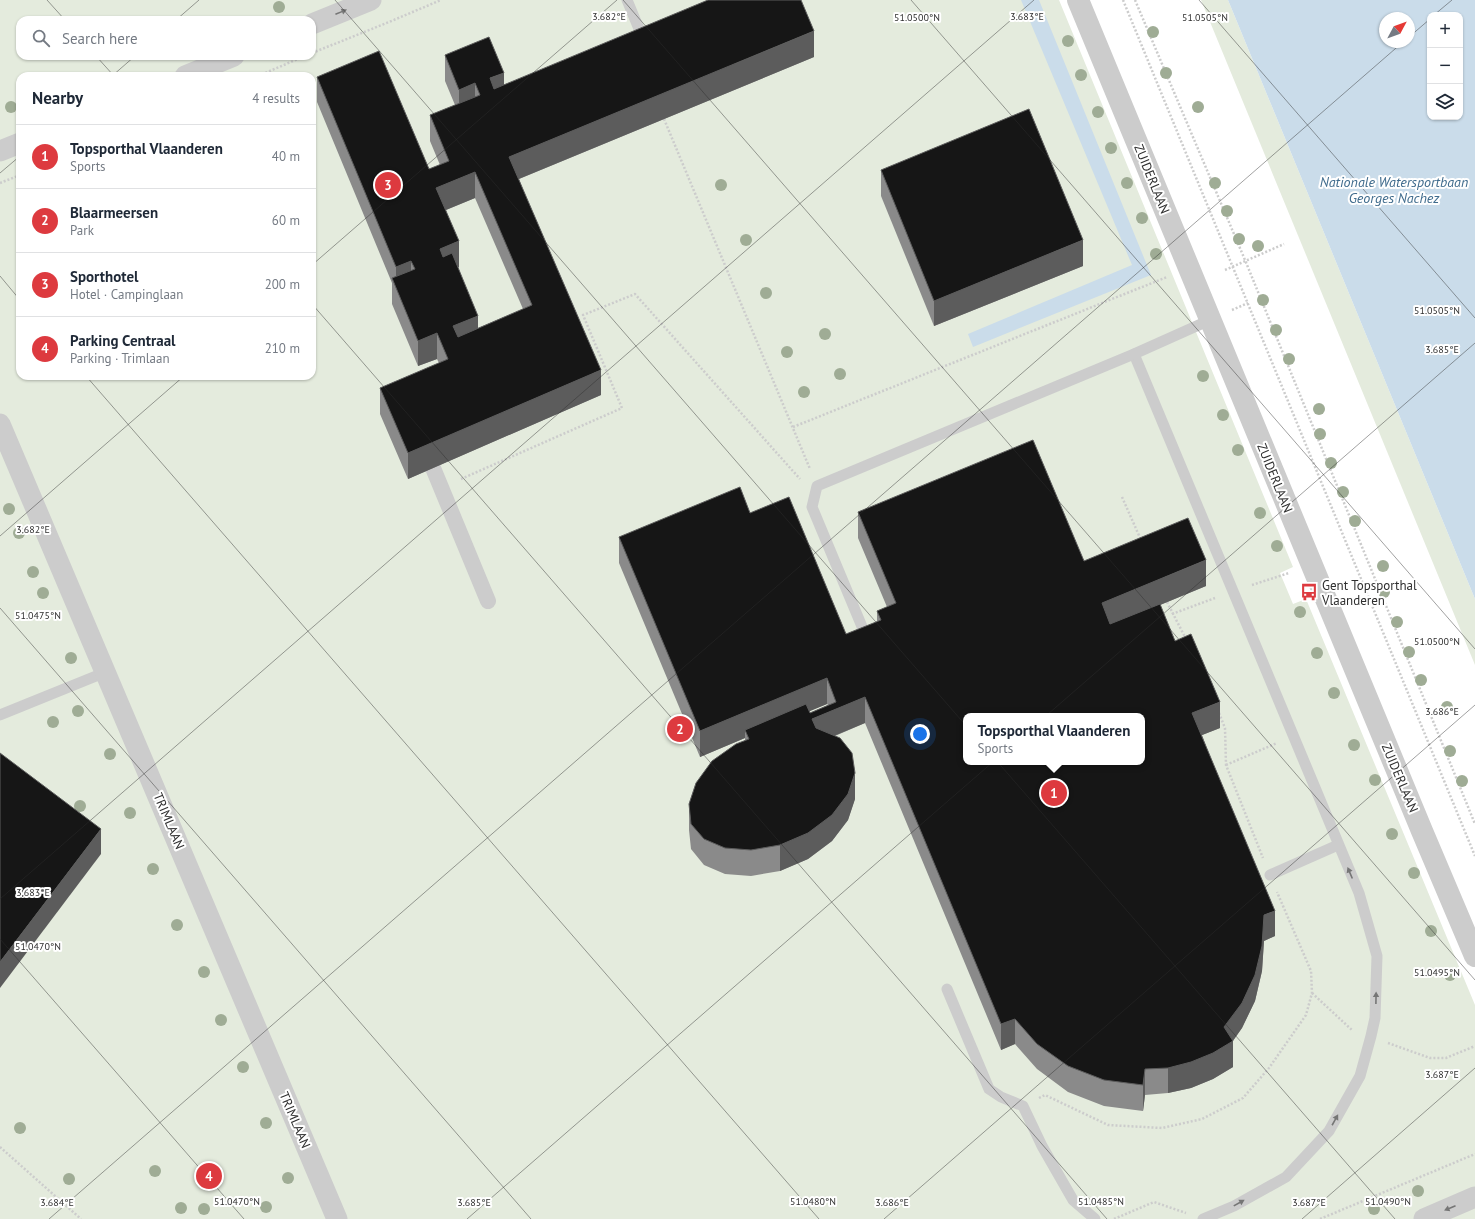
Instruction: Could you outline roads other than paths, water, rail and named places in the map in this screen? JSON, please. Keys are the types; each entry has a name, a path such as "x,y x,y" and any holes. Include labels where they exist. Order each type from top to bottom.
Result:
{"street":[{"path":"316,22 371,0"},
{"name":"ZUIDERLAAN","path":"1078,0 1311,565 1475,956"},
{"path":"195,72 224,60"},
{"path":"0,152 16,145"},
{"name":"TRIMLAAN","path":"0,424 337,1219"},
{"path":"433,468 488,601"},
{"path":"1424,1219 1475,1197"}],"lane":[{"path":"627,0 648,51"},
{"path":"870,646 812,507 817,486 1134,354 1210,320"},
{"path":"1134,354 1359,893 1377,956 1375,1018 1360,1076 1329,1131 1286,1176 1234,1206 1203,1219"},
{"path":"0,715 106,672"},
{"path":"1270,875 1338,845"},
{"path":"947,989 990,1089 1001,1097 1023,1106 1042,1146 1073,1200 1095,1219"}],"water":[{"path":"1021,0 1039,0 1151,275 973,347 968,334 1132,265"},
{"name":"Nationale Watersportbaan Georges Nachez","path":"1228,0 1475,0 1475,599"}],"place":[{"name":"Sporthotel","path":"388,185"},
{"name":"Gent Topsporthal Vlaanderen","path":"1309,592"},
{"name":"Blaarmeersen","path":"680,729"},
{"name":"Topsporthal Vlaanderen","path":"1054,793"},
{"name":"Parking Centraal","path":"209,1176"}]}
